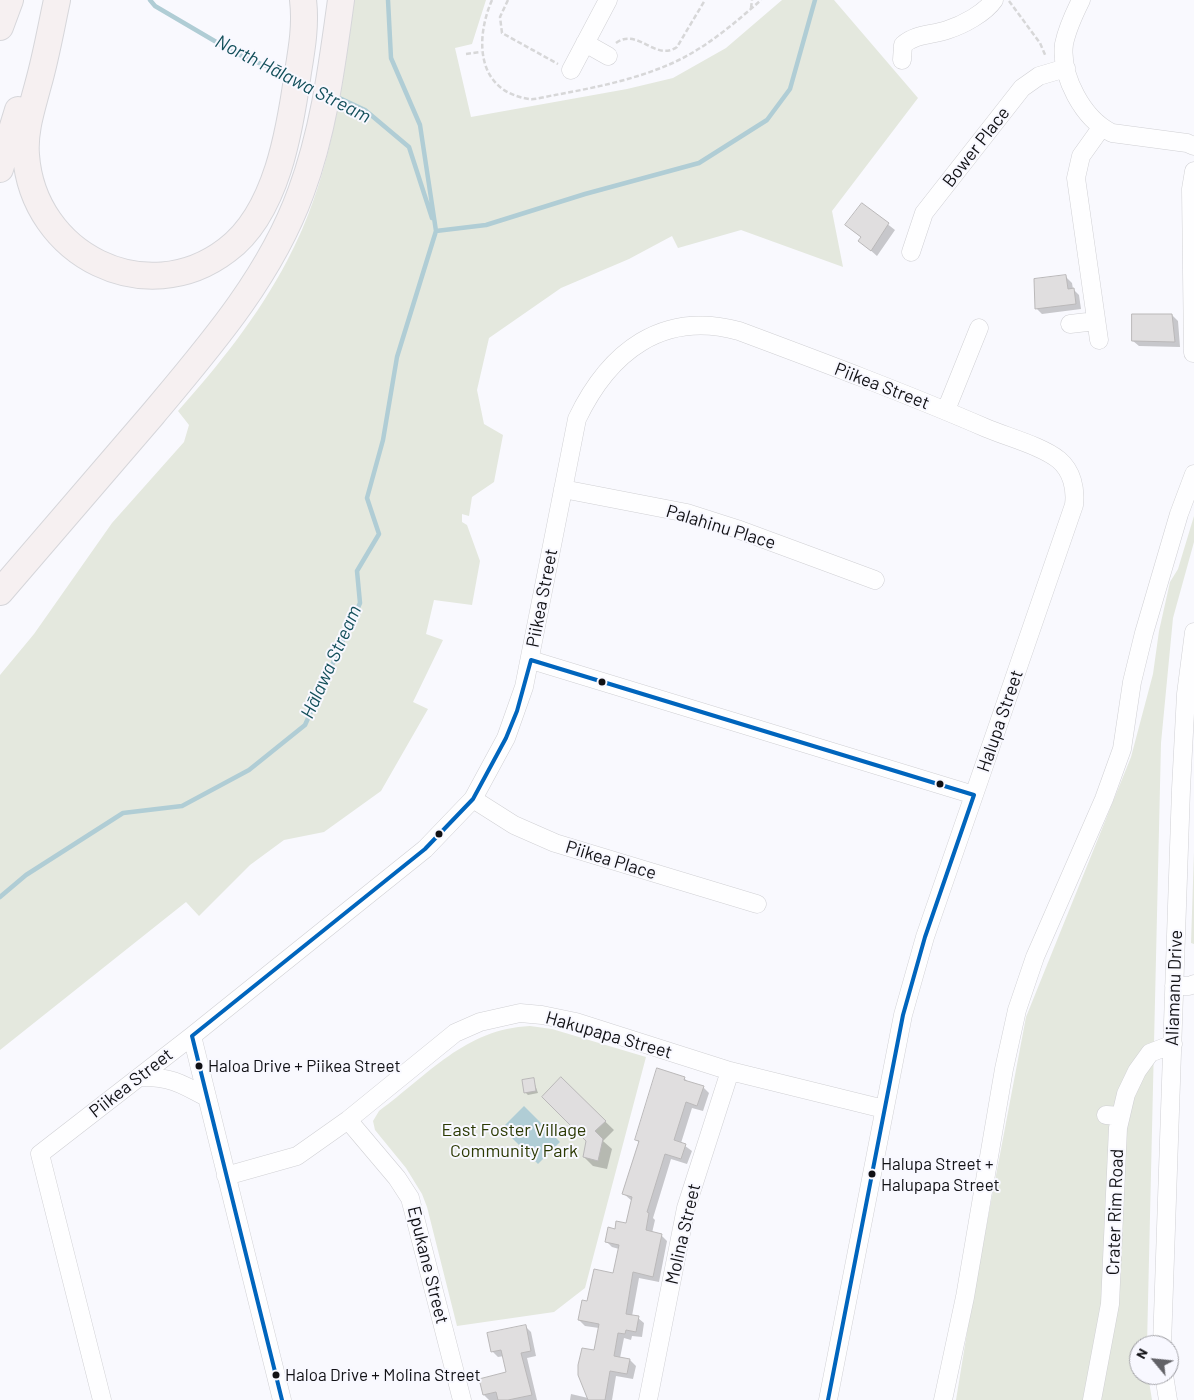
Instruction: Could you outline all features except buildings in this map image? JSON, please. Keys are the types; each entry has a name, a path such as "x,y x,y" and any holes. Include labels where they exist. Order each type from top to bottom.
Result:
{"highway":[{"path":"0,27 10,0"},
{"path":"56,0 26,136 27,165 35,194 56,231 72,248 104,267 140,275 176,273 212,260 228,250 245,233 257,216 270,189 288,133 302,45 303,0"},
{"path":"0,169 56,0"},
{"path":"0,592 189,370 254,286 277,245 301,192 322,117 341,0"}],"street":[{"path":"571,70 608,0"},
{"path":"902,60 903,45 910,39 948,30 962,23 994,0"},
{"path":"1081,0 1069,26 1058,70 1090,117 1101,128 1112,133 1187,143 1194,146"},
{"path":"585,43 608,56"},
{"name":"Bower Place","path":"912,252 924,213 1022,88 1038,76 1058,70"},
{"path":"1099,340 1076,178 1081,156 1101,128"},
{"path":"1192,354 1191,189 1194,171"},
{"path":"1070,324 1096,321"},
{"name":"Piikea Street","path":"102,1400 40,1154 192,1036 425,849 473,799 506,738 519,703 530,660 577,419 599,379 627,350 656,334 675,328 708,325 739,330 946,410"},
{"path":"946,410 979,328"},
{"name":"Halupa Street","path":"828,1400 903,1015 923,945 1074,505 1075,495 1069,472 1053,456 946,410"},
{"path":"943,1400 965,1297 1004,1068 1017,1010 1035,957 1104,799 1122,750 1132,682 1144,633 1179,514 1194,474"},
{"name":"Palahinu Place","path":"562,489 687,513 875,580"},
{"name":"Aliamanu Drive","path":"1162,1335 1186,694 1194,632"},
{"path":"530,660 974,795"},
{"name":"Piikea Place","path":"473,799 514,825 555,843 757,904"},
{"path":"1174,986 1194,984"},
{"name":"Hakupapa Street","path":"226,1176 297,1156 348,1120 455,1033 480,1022 520,1013 542,1014 576,1022 730,1070 884,1109"},
{"path":"192,1036 282,1400"},
{"name":"Crater Rim Road","path":"1092,1400 1110,1304 1118,1128 1113,1115 1137,1071 1150,1053 1172,1044"},
{"name":"Molina Street","path":"648,1400 686,1208 730,1070"},
{"path":"139,1077 160,1076 172,1079 206,1097"},
{"name":"Epukane Street","path":"348,1120 397,1178 410,1198 462,1400"},
{"path":"1166,1385 1168,1400"}],"path":[{"path":"750,10 752,0"},
{"path":"1008,0 1058,70"},
{"path":"466,54 481,52"}],"green space":[{"path":"354,0 486,0 472,44 455,48 471,117 627,89 673,78 726,48 782,0 834,0 918,98 832,211 843,267 741,230 678,248 672,236 629,259 561,288 489,338 477,390 484,424 503,435 494,482 472,497 469,516 462,514 462,522 467,525 480,561 472,605 434,600 426,634 443,640 413,702 428,709 381,791 324,832 284,840 250,865 199,916 186,902 0,1050 0,675 34,634 112,523 184,442 189,425 178,411 251,321 287,261 302,230 324,166 345,67"},
{"path":"1194,516 1194,542 1173,618 1161,743 1147,1335 1129,1335 1129,1385 1150,1385 1152,1400 956,1400 972,1302 1026,1017 1131,757 1153,674 1159,631 1170,582 1178,569"},
{"path":"1194,852 1194,944 1191,943"},
{"name":"East Foster Village Community Park","path":"530,1026 552,1029 646,1057 585,1288 554,1312 457,1326 427,1207 422,1194 406,1168 375,1130 373,1121 379,1111 448,1056 486,1035 507,1029"}],"water":[{"path":"524,1106 560,1142 538,1164 502,1128"}],"waterway":[{"name":"North Hālawa Stream","path":"150,0 155,6 235,53 290,76"},
{"name":"Hālawa Stream","path":"0,897 26,875 123,813 182,806 249,770 305,725 360,603 357,571 379,534 367,498 383,440 397,357 436,231 420,125 391,58 388,0"},
{"path":"436,231 486,225 585,194 699,163 767,120 790,89 815,0"},
{"name":"North Hālawa Stream","path":"335,96 365,110 409,147 432,218"}],"transit line":[{"path":"282,1400 192,1036 425,849 473,799 506,738 517,711 531,660 974,795 925,937 903,1015 828,1400"}],"place":[{"name":"Haloa Drive + Piikea Street","path":"199,1066"},
{"name":"Halupa Street + Halupapa Street","path":"872,1174"},
{"name":"Haloa Drive + Molina Street","path":"276,1375"}]}
